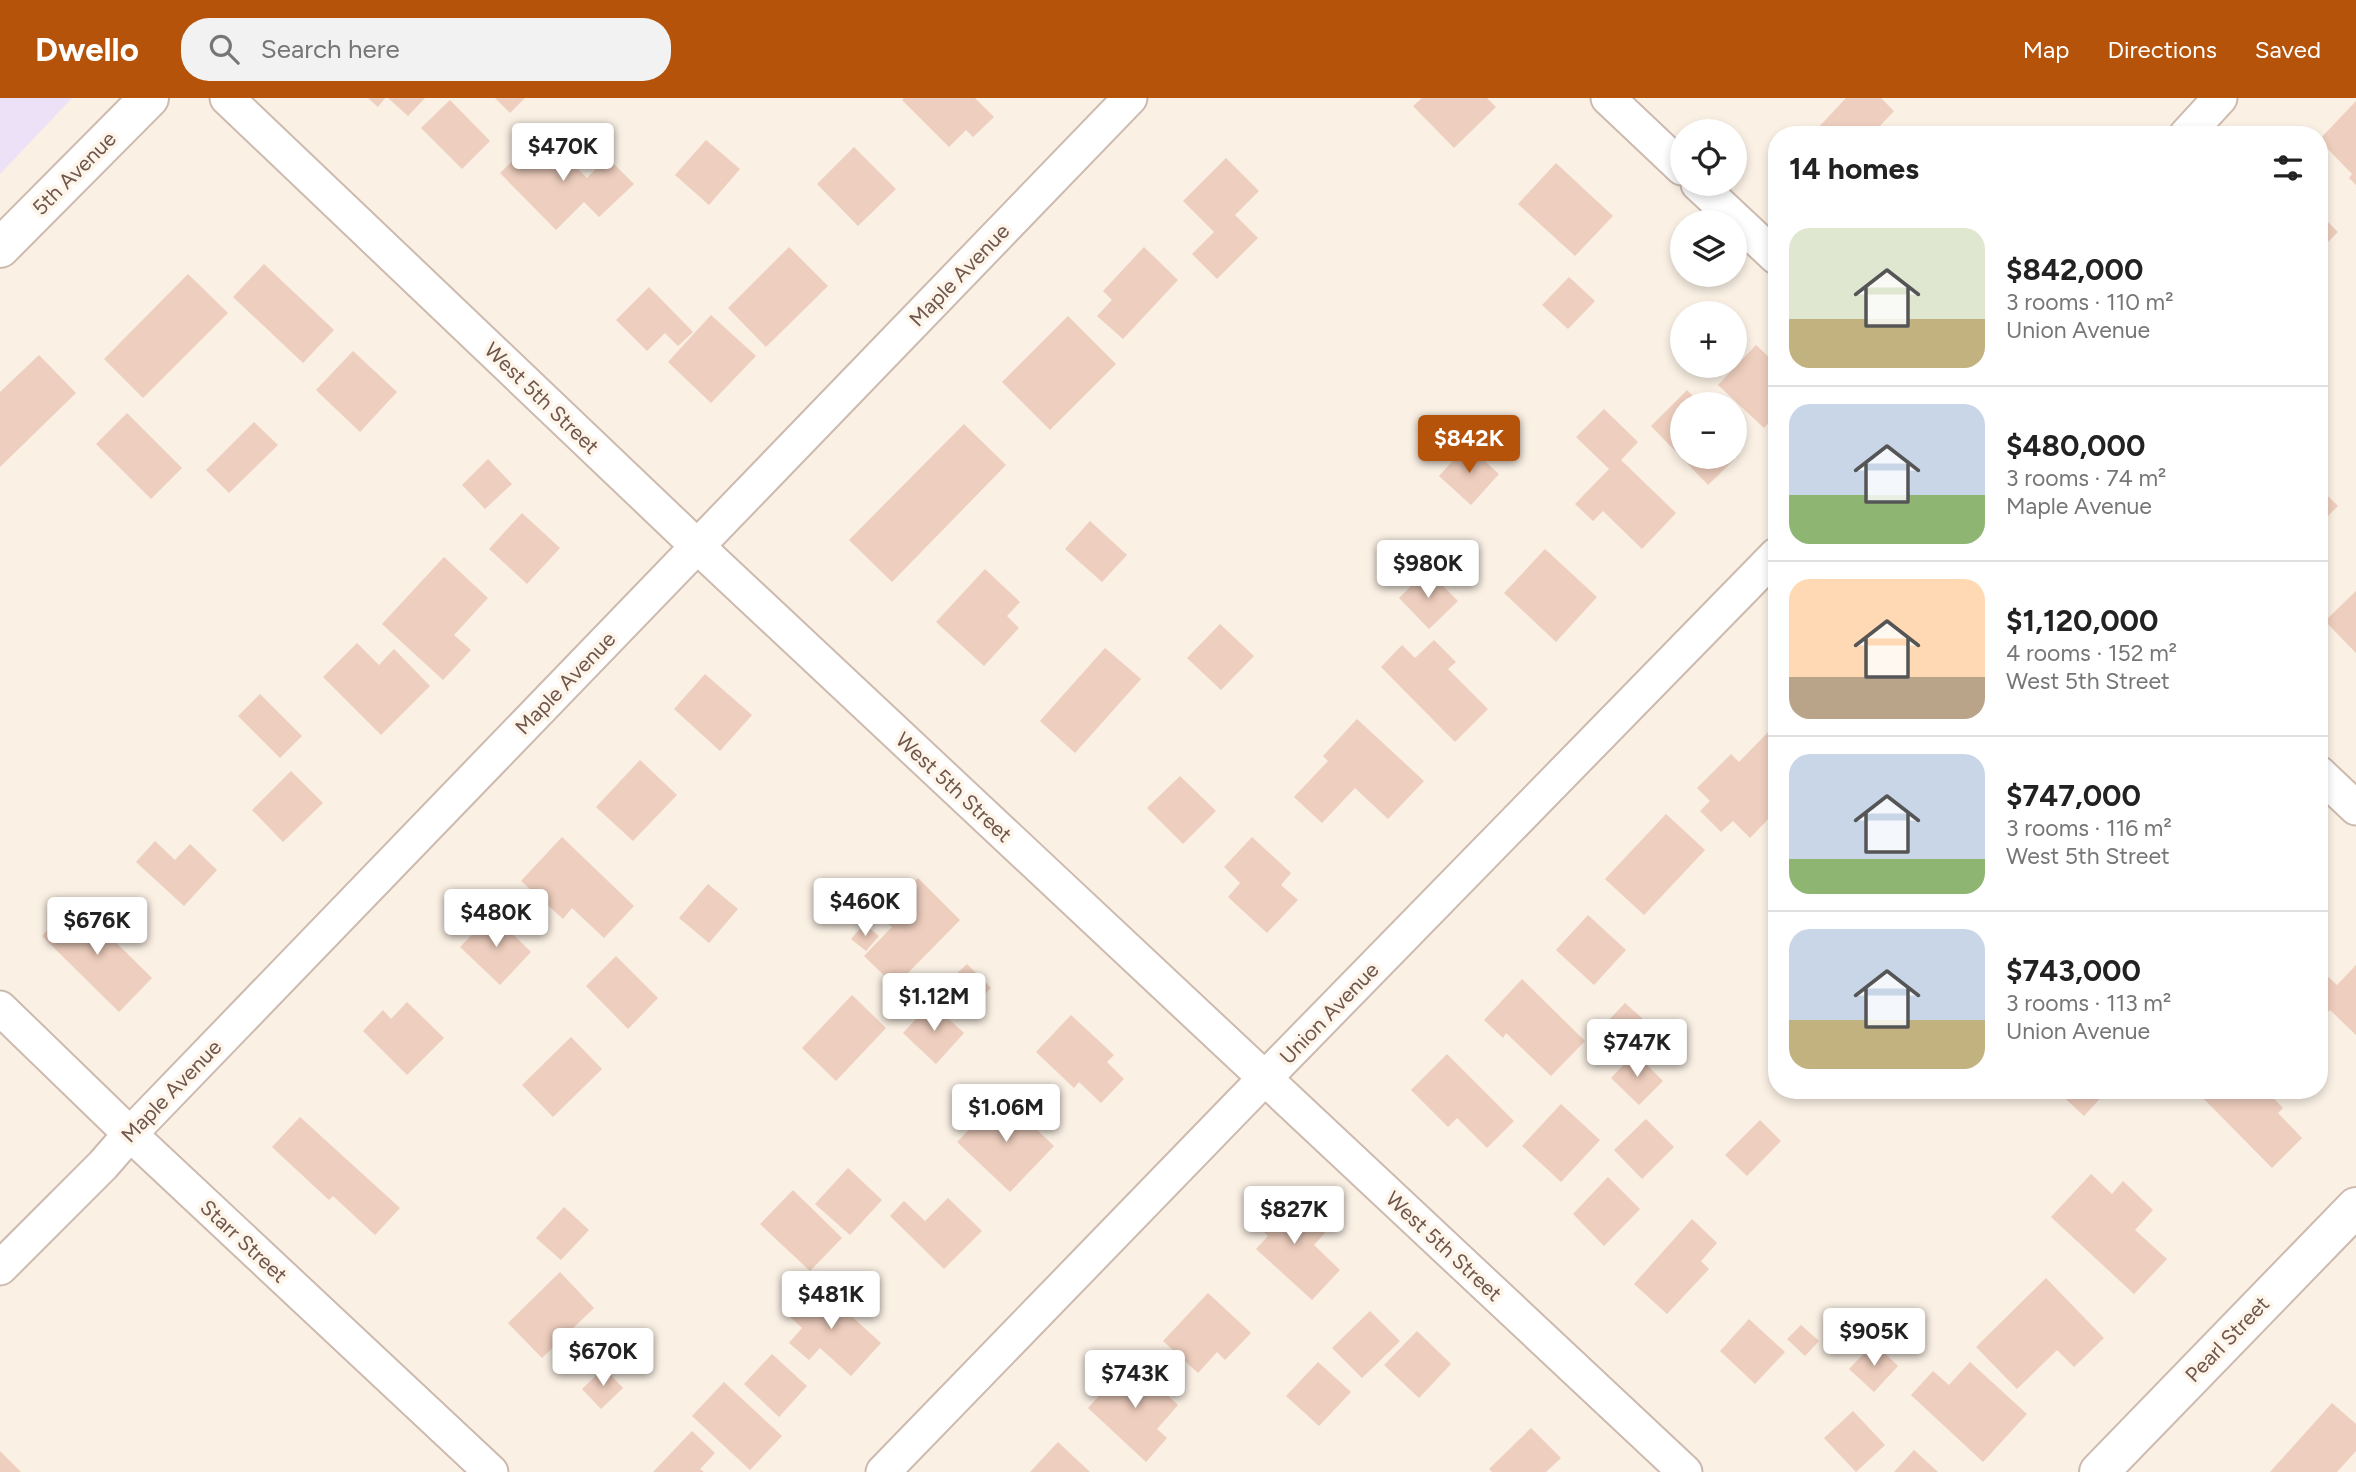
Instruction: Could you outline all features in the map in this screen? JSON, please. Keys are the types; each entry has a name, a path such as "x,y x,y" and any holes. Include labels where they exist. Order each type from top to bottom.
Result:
{"street":[{"name":"5th Avenue","path":"0,248 149,98"},
{"name":"West 5th Street","path":"227,98 697,546 1685,1472"},
{"name":"Maple Avenue","path":"0,1268 103,1165 130,1133 1130,98"},
{"path":"1608,98 1670,157"},
{"path":"2194,126 2220,98"},
{"path":"1711,196 1768,250"},
{"name":"Union Avenue","path":"883,1472 1768,563"},
{"path":"2328,782 2356,808"},
{"name":"Starr Street","path":"0,1008 491,1472"},
{"name":"Pearl Street","path":"2099,1472 2356,1207"}],"shaded area":[{"path":"0,98 72,98 0,174"}],"building":[{"path":"368,98 385,98 378,107"},
{"path":"388,98 425,98 408,116"},
{"path":"495,98 525,98 510,113"},
{"path":"975,98 994,117 973,137 966,130 949,147 902,100"},
{"path":"1422,98 1487,98 1496,107 1454,148 1413,106"},
{"path":"1846,98 1881,98 1894,111 1880,126 1820,126"},
{"path":"450,100 490,141 462,169 421,128"},
{"path":"2356,101 2356,185 2349,178 2352,174 2328,149 2328,131"},
{"path":"541,133 587,178 607,157 634,184 599,217 584,202 556,230 500,173"},
{"path":"706,140 740,169 709,205 675,175"},
{"path":"854,147 896,189 858,226 817,184"},
{"path":"1226,158 1259,191 1235,215 1258,238 1217,279 1192,254 1214,232 1183,201"},
{"path":"1556,163 1613,216 1575,256 1518,204"},
{"path":"2328,222 2338,232 2328,242"},
{"path":"789,247 828,286 766,347 728,308"},
{"path":"1144,247 1178,280 1123,339 1097,316 1112,300 1103,291"},
{"path":"264,264 334,330 303,363 233,297"},
{"path":"188,274 228,313 143,398 104,359"},
{"path":"1569,277 1595,301 1568,329 1542,305"},
{"path":"649,287 693,332 678,346 665,333 647,351 616,320"},
{"path":"711,315 756,356 711,403 668,362"},
{"path":"1068,316 1116,364 1050,430 1002,382"},
{"path":"1756,345 1768,356 1768,423 1764,428 1747,412 1747,392 1725,392 1718,385 1725,378 1747,378 1747,354"},
{"path":"353,351 397,392 360,432 316,390"},
{"path":"39,355 76,393 0,467 0,392"},
{"path":"1670,407 1670,446 1651,426"},
{"path":"1604,409 1638,442 1621,460 1676,513 1642,549 1603,511 1593,521 1575,504 1609,469 1576,437"},
{"path":"127,413 182,468 151,499 96,444"},
{"path":"254,422 278,445 229,493 206,470"},
{"path":"964,424 1006,465 892,582 849,540"},
{"path":"1467,445 1499,474 1471,505 1439,476"},
{"path":"488,459 512,484 485,509 462,485"},
{"path":"1693,469 1725,469 1708,485"},
{"path":"2328,496 2338,506 2328,516"},
{"path":"522,513 560,548 527,584 489,549"},
{"path":"1090,521 1127,555 1102,582 1065,549"},
{"path":"1545,549 1597,597 1556,642 1504,593"},
{"path":"444,557 488,598 454,635 471,650 443,680 382,624"},
{"path":"985,569 1020,602 1007,616 1019,628 984,666 936,622"},
{"path":"1427,570 1458,601 1429,629 1399,598"},
{"path":"2356,591 2356,653 2328,624 2328,618"},
{"path":"1220,624 1254,656 1221,690 1187,658"},
{"path":"1434,640 1456,662 1448,669 1488,709 1455,742 1381,667 1402,645 1415,658"},
{"path":"357,643 379,665 394,649 430,686 381,735 323,677"},
{"path":"1105,648 1141,679 1075,753 1040,721"},
{"path":"705,674 752,715 720,751 674,709"},
{"path":"260,694 302,736 280,758 238,716"},
{"path":"1357,719 1424,781 1388,819 1355,788 1322,823 1294,797 1328,761 1323,756"},
{"path":"1768,732 1768,819 1750,838 1733,821 1721,832 1700,811 1710,801 1697,788 1731,754 1739,762"},
{"path":"640,760 677,795 633,841 596,807"},
{"path":"291,771 323,803 283,842 252,810"},
{"path":"1180,776 1216,811 1183,844 1147,808"},
{"path":"1666,814 1705,850 1644,915 1605,879"},
{"path":"562,837 634,906 604,938 572,908 563,919 521,881"},
{"path":"1252,837 1291,873 1281,885 1298,900 1267,933 1228,897 1240,883 1224,867"},
{"path":"155,841 175,860 190,844 217,870 184,906 136,862"},
{"path":"918,878 960,920 895,986 864,956 892,927 880,916"},
{"path":"708,884 738,909 709,943 679,918"},
{"path":"75,902 152,978 119,1012 42,936"},
{"path":"492,914 531,952 500,985 460,947"},
{"path":"1588,915 1626,950 1594,985 1556,950"},
{"path":"864,924 879,936 866,951 851,939"},
{"path":"616,956 658,998 628,1029 586,986"},
{"path":"967,964 991,988 961,1017 937,992"},
{"path":"2356,965 2356,1035 2330,1010 2328,1012 2328,977 2337,985"},
{"path":"1522,979 1585,1041 1551,1076 1506,1033 1503,1038 1484,1020"},
{"path":"852,995 886,1028 836,1081 802,1048"},
{"path":"407,1002 444,1038 407,1075 363,1031 383,1010 391,1019"},
{"path":"931,1003 964,1033 936,1064 903,1033"},
{"path":"1625,1003 1652,1027 1634,1046 1607,1022"},
{"path":"1071,1015 1114,1055 1107,1062 1124,1079 1101,1103 1079,1082 1074,1088 1036,1052"},
{"path":"571,1037 602,1069 553,1117 522,1085"},
{"path":"1635,1053 1663,1081 1639,1105 1611,1078"},
{"path":"1447,1054 1514,1121 1487,1148 1457,1118 1448,1127 1411,1090"},
{"path":"1002,1096 1054,1146 1010,1192 957,1142"},
{"path":"2066,1099 2100,1099 2084,1116"},
{"path":"2204,1099 2274,1099 2283,1108 2278,1113 2302,1138 2272,1168"},
{"path":"1561,1104 1600,1140 1561,1182 1522,1146"},
{"path":"300,1117 400,1208 375,1235 333,1196 329,1200 272,1147"},
{"path":"1646,1119 1674,1147 1642,1179 1614,1150"},
{"path":"1760,1120 1781,1141 1747,1176 1725,1155"},
{"path":"848,1168 882,1200 850,1235 815,1204"},
{"path":"2091,1174 2112,1194 2123,1181 2153,1210 2135,1230 2167,1259 2134,1294 2051,1217"},
{"path":"1608,1177 1640,1209 1604,1246 1573,1214"},
{"path":"793,1190 842,1238 810,1271 760,1224"},
{"path":"1279,1191 1325,1233 1314,1245 1340,1270 1312,1300 1256,1249 1268,1236 1252,1220"},
{"path":"948,1198 982,1231 944,1269 890,1216 904,1201 925,1221"},
{"path":"564,1207 589,1230 561,1260 536,1238"},
{"path":"1692,1219 1717,1243 1701,1261 1709,1269 1667,1314 1634,1284"},
{"path":"560,1272 594,1308 542,1358 508,1323"},
{"path":"2046,1278 2104,1338 2074,1367 2057,1350 2017,1389 1976,1347"},
{"path":"815,1283 881,1343 851,1376 820,1348 809,1360 789,1343 802,1328 787,1314"},
{"path":"1208,1293 1251,1333 1225,1360 1217,1352 1198,1373 1163,1341"},
{"path":"1370,1311 1400,1341 1362,1378 1332,1348"},
{"path":"1749,1319 1785,1352 1755,1384 1720,1351"},
{"path":"1801,1325 1819,1341 1805,1356 1787,1339"},
{"path":"1417,1331 1451,1364 1419,1398 1384,1365"},
{"path":"1874,1343 1898,1366 1874,1392 1849,1369"},
{"path":"772,1354 807,1386 779,1417 744,1384"},
{"path":"1131,1361 1178,1405 1157,1429 1167,1438 1146,1462 1088,1408"},
{"path":"1318,1362 1351,1392 1319,1426 1286,1396"},
{"path":"1970,1362 2027,1414 1983,1462 1911,1395 1933,1371 1949,1385"},
{"path":"604,1368 623,1388 601,1409 582,1389"},
{"path":"724,1382 782,1436 750,1470 692,1416"},
{"path":"2332,1403 2356,1424 2356,1451 2337,1472 2270,1472"},
{"path":"1853,1411 1885,1445 1856,1472 1824,1438"},
{"path":"1531,1428 1561,1458 1546,1472 1492,1472 1489,1469"},
{"path":"692,1431 715,1453 700,1469 704,1472 653,1472"},
{"path":"1058,1442 1090,1472 1030,1472"},
{"path":"1914,1450 1938,1472 1894,1472"},
{"path":"0,1451 21,1472 0,1472"}]}
